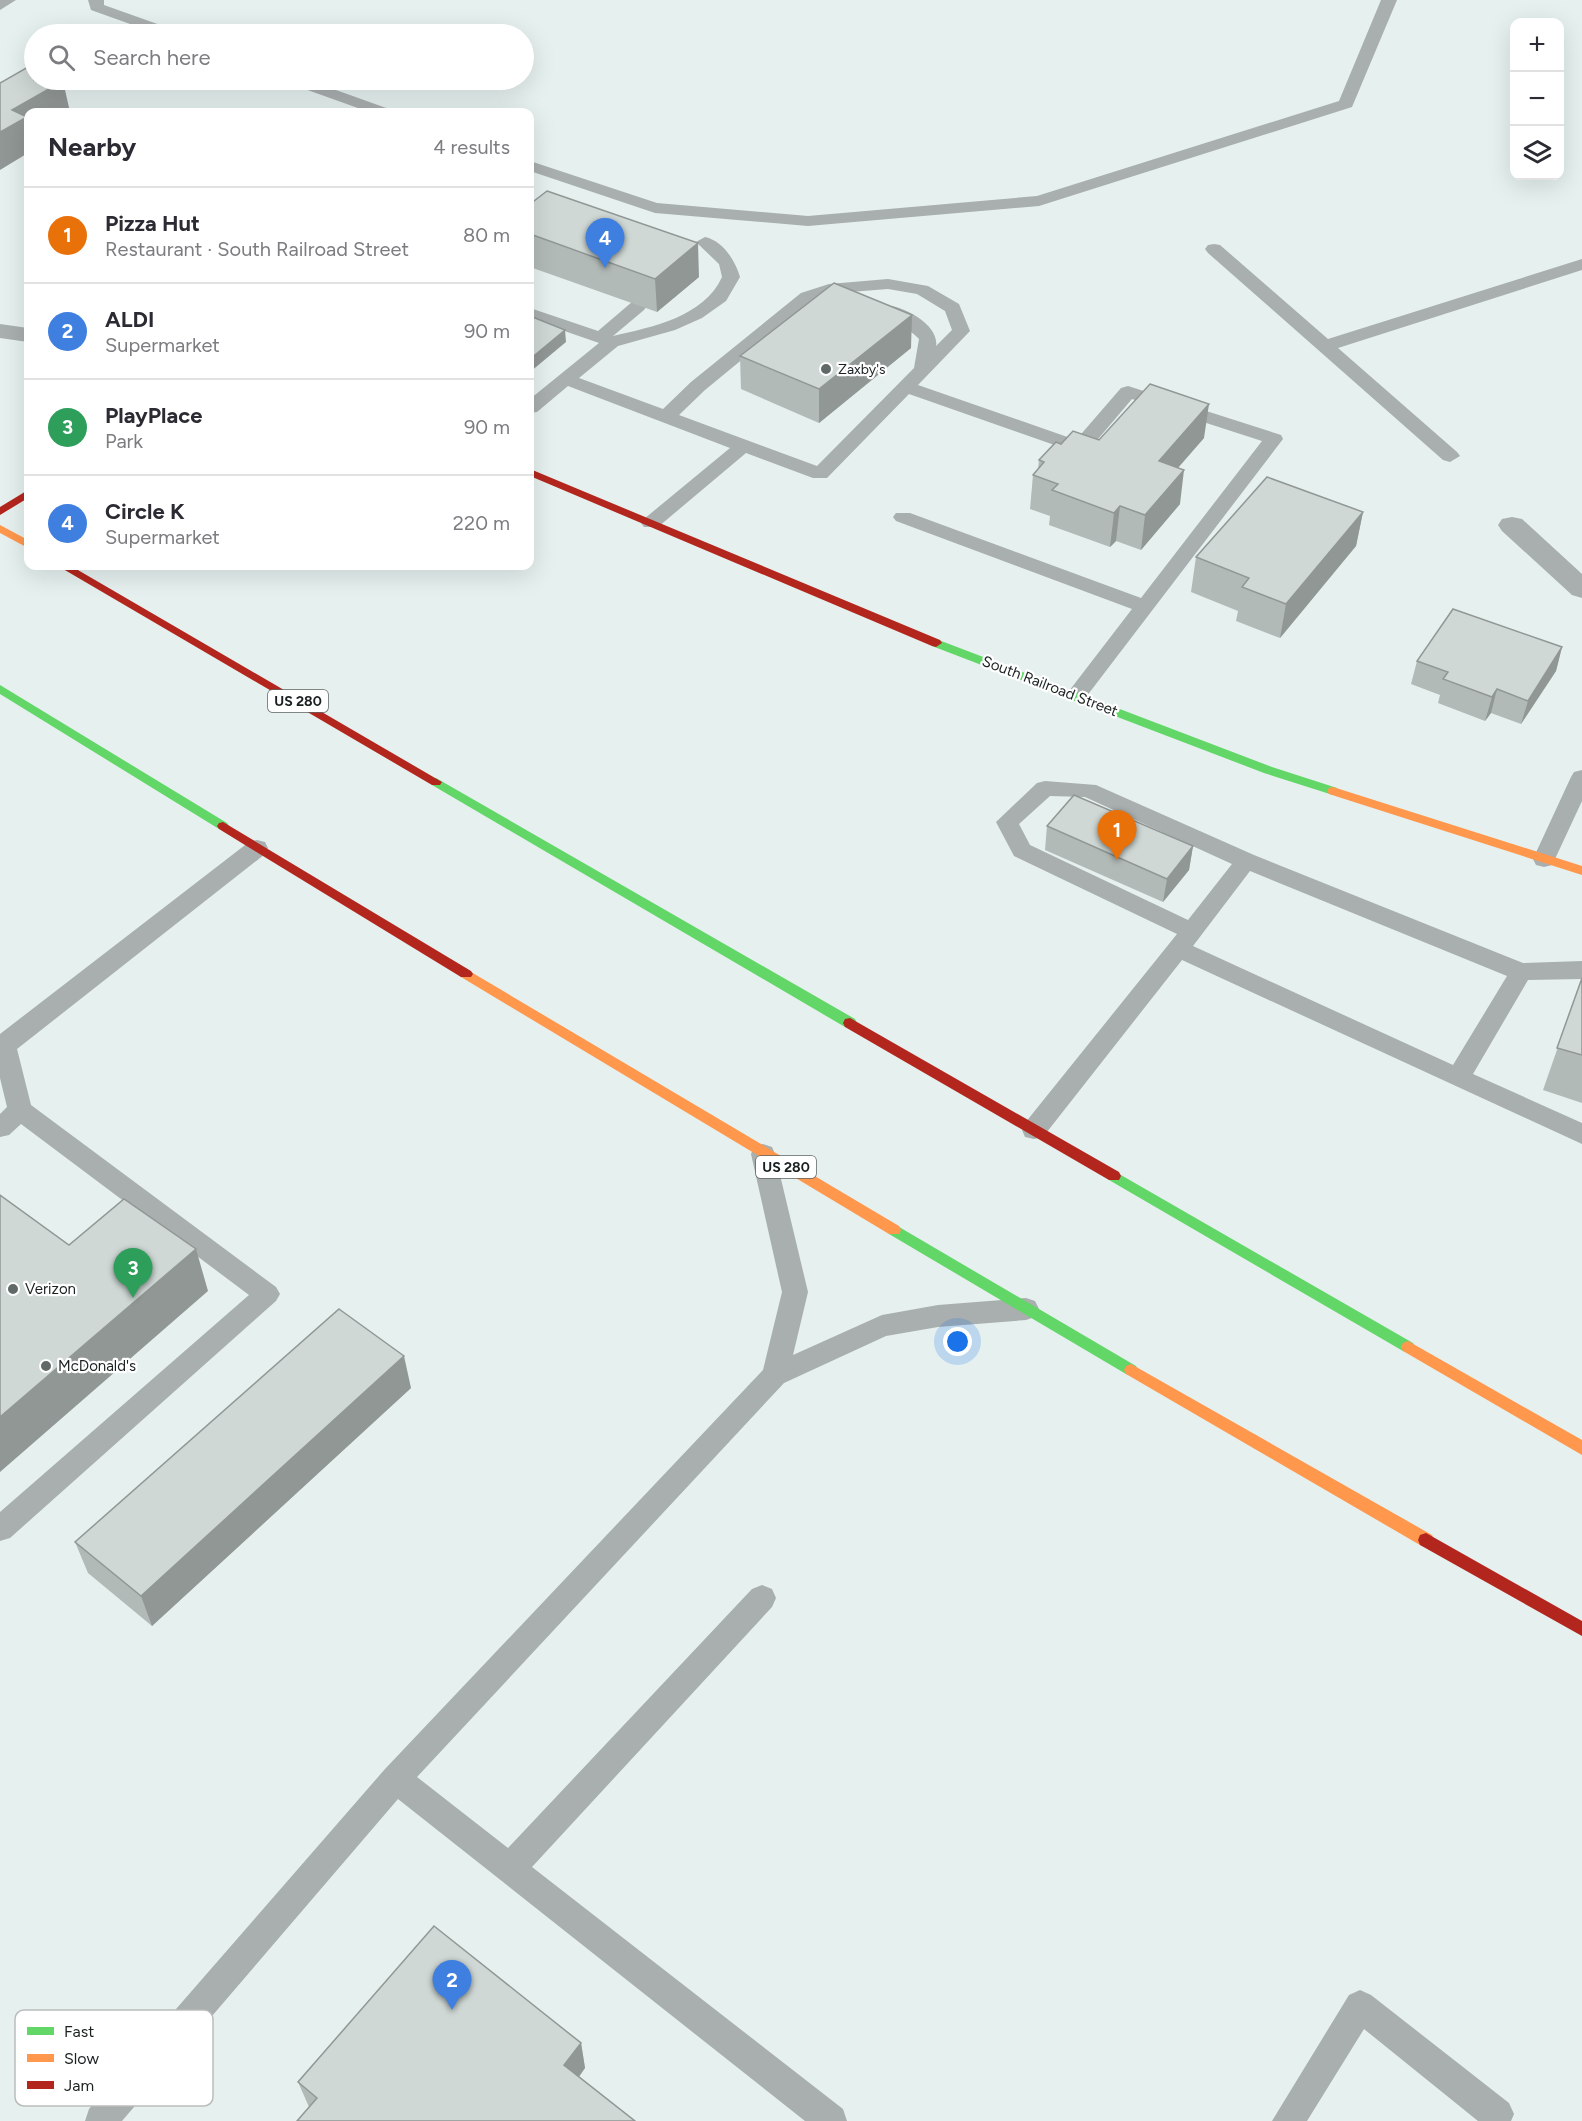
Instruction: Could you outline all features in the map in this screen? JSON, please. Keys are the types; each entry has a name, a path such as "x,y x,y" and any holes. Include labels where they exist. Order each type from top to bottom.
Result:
{"main road":[{"name":"South Railroad Street","path":"534,474 916,635 1268,770 1582,872"},
{"path":"0,512 24,497"},
{"path":"0,528 24,543"},
{"name":"US 280","path":"71,570 1582,1448"},
{"name":"US 280","path":"0,689 257,848 763,1154 1256,1445 1582,1629"}],"street":[{"path":"0,332 24,335"},
{"path":"1512,525 1582,589"}],"lane":[{"path":"0,4 8,0"},
{"path":"96,0 96,7 143,24"},
{"path":"534,167 655,208 808,221 1039,201 1346,104 1389,0"},
{"path":"322,90 372,108"},
{"path":"534,317 543,326 606,340 662,330 692,315 722,296 731,277 727,262 701,248 710,213"},
{"path":"1214,249 1450,456"},
{"path":"1325,346 1582,264"},
{"path":"566,379 820,474 961,332 953,308 922,290 888,284 835,288 807,297 698,386 667,416"},
{"path":"820,313 828,306 852,304 874,307 901,315 921,329 928,339 923,369"},
{"path":"534,404 566,379 638,306"},
{"path":"698,386 737,375 747,369"},
{"path":"906,387 1080,447 1128,392 1274,439 1147,607 1076,696"},
{"path":"651,523 743,446"},
{"path":"903,517 1147,607"},
{"path":"1544,859 1582,777"},
{"path":"1582,970 1521,972 1246,861 1088,790 1045,788 1007,822 1022,850 1185,940 1458,1078 1582,1134"},
{"path":"0,1529 267,1294 20,1110 2,1045 257,848"},
{"path":"1034,1130 1246,861"},
{"path":"1458,1078 1521,972"},
{"path":"0,1128 20,1110"},
{"path":"763,1154 795,1292 775,1375"},
{"path":"196,2010 396,1779 775,1375 882,1326 938,1316 1026,1309"},
{"path":"510,1868 762,1598"},
{"path":"396,1779 831,2121"},
{"path":"1288,2121 1360,2006 1500,2119"},
{"path":"100,2121 113,2106"}],"building":[{"path":"24,69 24,90 47,90 12,110 24,116 24,119 0,132 0,83"},
{"path":"547,191 698,243 655,279 534,235 534,201"},
{"path":"834,283 912,315 819,389 740,356"},
{"path":"534,318 565,330 534,356"},
{"path":"1150,384 1209,404 1159,461 1184,470 1145,515 1120,506 1114,513 1052,490 1058,484 1033,475 1044,462 1039,460 1056,442 1061,444 1073,431 1099,440"},
{"path":"1267,477 1363,512 1286,604 1242,587 1249,578 1196,557"},
{"path":"1453,609 1562,647 1528,701 1497,689 1492,697 1443,679 1448,672 1417,661"},
{"path":"1074,795 1193,846 1167,879 1047,826"},
{"path":"1582,978 1582,1055 1557,1048"},
{"path":"0,1195 69,1245 124,1199 196,1249 0,1417"},
{"path":"339,1309 404,1356 141,1596 75,1542"},
{"path":"434,1926 581,2043 564,2065 635,2121 297,2121 317,2098 298,2082"}],"traffic: fast":[{"path":"936,643 1268,770 1333,791"},
{"path":"0,689 223,826"},
{"path":"436,782 850,1023"},
{"path":"1114,1176 1408,1347"},
{"path":"894,1230 1131,1370"}],"traffic: slow":[{"path":"0,528 24,543"},
{"path":"1333,791 1582,871"},
{"path":"466,974 894,1230"},
{"path":"1408,1347 1582,1448"},
{"path":"1131,1370 1426,1540"}],"traffic: jam":[{"path":"534,474 936,643"},
{"path":"0,512 24,496"},
{"path":"71,570 436,782"},
{"path":"223,826 466,974"},
{"path":"850,1023 1114,1176"},
{"path":"1426,1540 1582,1629"}],"place":[{"name":"Circle K","path":"605,268"},
{"name":"Zaxby's","path":"826,369"},
{"name":"Pizza Hut","path":"1117,860"},
{"name":"Verizon","path":"13,1289"},
{"name":"PlayPlace","path":"133,1298"},
{"name":"McDonald's","path":"46,1366"},
{"name":"ALDI","path":"452,2010"}]}
